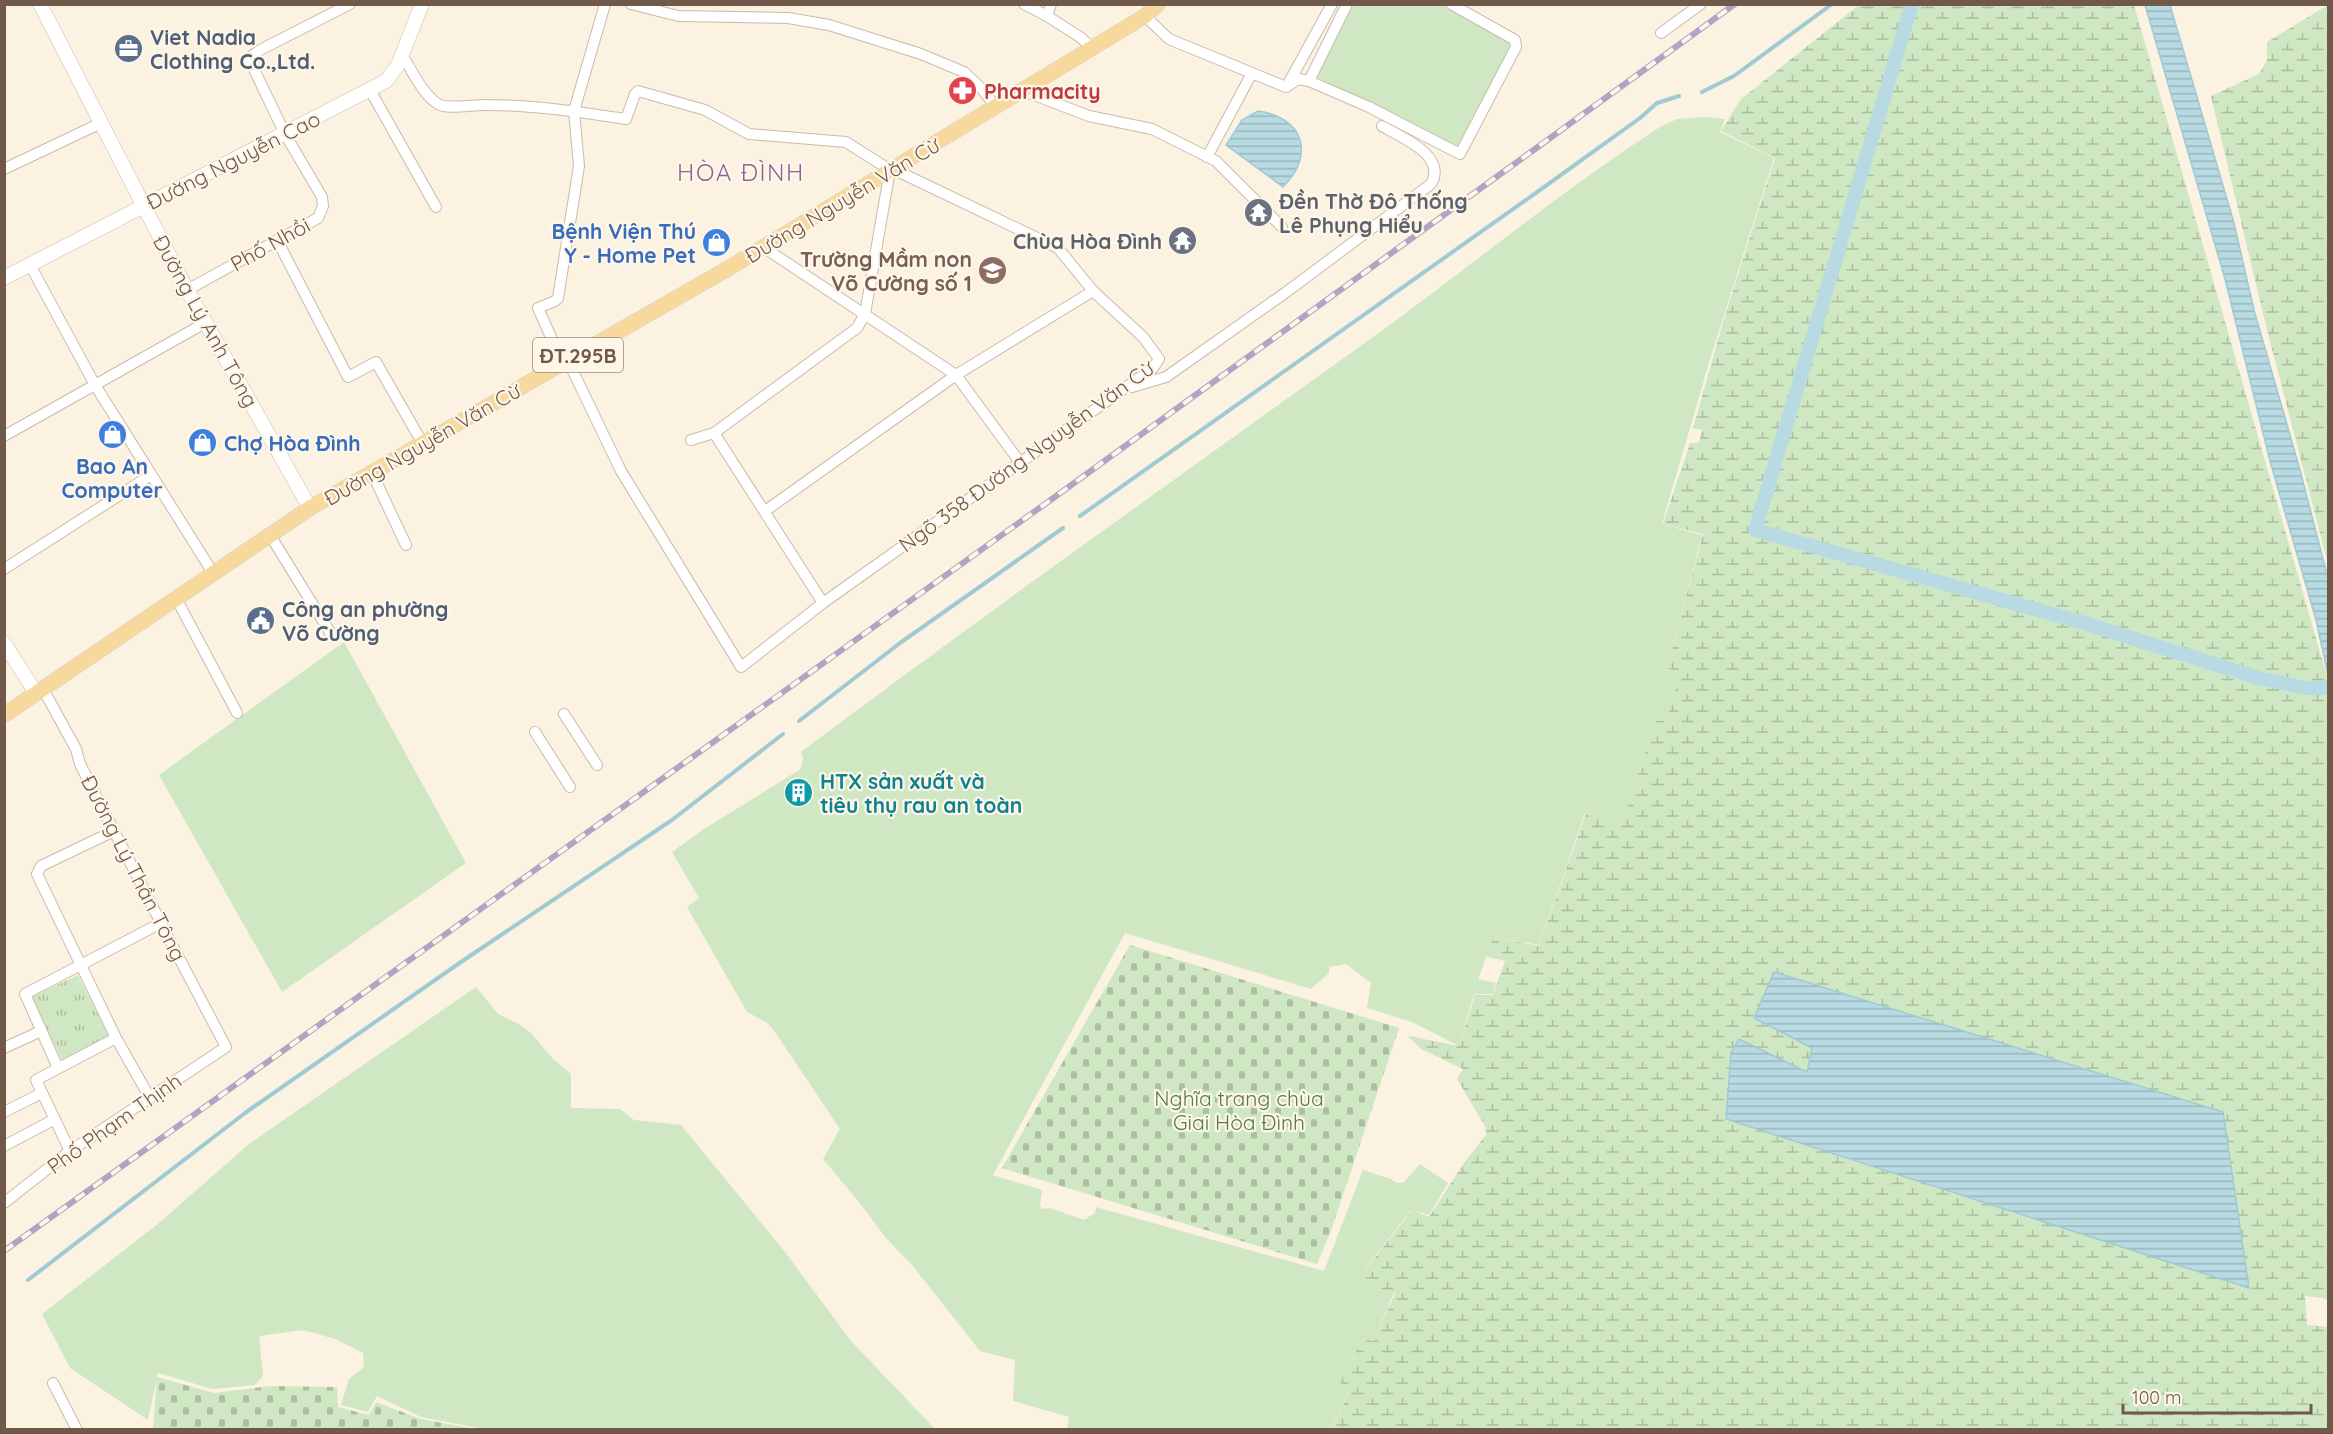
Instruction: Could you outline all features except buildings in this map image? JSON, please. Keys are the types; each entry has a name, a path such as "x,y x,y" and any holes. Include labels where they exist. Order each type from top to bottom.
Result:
{"main road":[{"name":"Đường Nguyễn Văn Cừ","path":"4,715 310,508 764,248 1144,16 1158,4"}],"street":[{"name":"Đường Lý Anh Tông","path":"40,4 187,290 310,508"},
{"name":"Phố Nhồi","path":"187,290 318,218 323,206 322,197 285,134 253,70 251,58 260,50 350,4"},
{"name":"Đường Nguyễn Cao","path":"4,278 386,81 398,65 422,4"},
{"path":"565,362 538,308 555,302 558,298 579,166 574,111 605,4"},
{"path":"631,4 678,16 788,18 829,25 921,54 964,72 982,89 995,106"},
{"path":"1024,4 1080,37 1092,48"},
{"path":"1047,16 1051,4"},
{"path":"1286,87 1332,4"},
{"path":"1309,81 1347,4"},
{"path":"1286,87 1298,80 1309,81 1369,107 1460,154 1516,47 1515,40 1451,4"},
{"path":"1661,33 1701,4"},
{"path":"1144,16 1169,39 1286,87"},
{"path":"402,56 423,88 436,103 445,107 469,104 521,105 574,111"},
{"path":"1207,157 1252,73"},
{"path":"370,90 436,207"},
{"path":"1021,90 1089,116 1152,129 1216,161 1282,226"},
{"name":"Ngõ 358 Đường Nguyễn Văn Cừ","path":"565,362 621,471 741,667 823,603 1019,461 1153,368 1158,356 1143,337 1093,291 1058,248 892,169 846,142 749,134 705,110 638,91 626,119 574,111"},
{"path":"4,155 7,168 101,123"},
{"path":"1123,390 1166,377 1285,293 1431,184 1436,177 1436,171 1430,159 1420,149 1382,126"},
{"path":"692,440 714,433 857,328 865,314 892,169"},
{"path":"277,240 348,377 376,362 423,444"},
{"path":"764,248 956,375 1019,461"},
{"path":"30,265 95,385 213,573"},
{"path":"765,511 956,375 1093,291"},
{"path":"5,435 205,323"},
{"path":"714,433 823,603"},
{"path":"372,473 406,545"},
{"path":"4,569 152,475"},
{"path":"270,535 331,634"},
{"path":"176,598 237,713"},
{"name":"Đường Lý Thần Tông","path":"4,643 40,691 76,749 80,764 226,1047"},
{"path":"564,714 597,765"},
{"path":"536,732 570,787"},
{"path":"114,831 41,866 38,870 38,879 78,964 150,1098"},
{"path":"58,1068 25,994 78,964 161,923"},
{"path":"4,1048 41,1031"},
{"path":"70,1150 36,1080 116,1038"},
{"name":"Phố Phạm Thịnh","path":"4,1203 70,1150 226,1047"},
{"path":"4,1112 42,1093"},
{"path":"4,1146 55,1119"},
{"path":"53,1383 77,1430"}],"green space":[{"path":"1353,5 1444,5 1509,39 1511,50 1456,148 1317,77"},
{"path":"1859,5 2134,5 2328,680 2328,1299 2305,1296 2307,1325 2328,1327 2328,1429 1331,1430 1351,1388 1340,1383 1363,1339 1374,1341 1395,1293 1365,1284 1363,1278 1367,1268 1412,1210 1429,1217 1464,1163 1486,1135 1485,1126 1457,1079 1463,1069 1421,1049 1408,1036 1459,1046 1475,995 1493,995 1505,961 1486,956 1494,937 1539,946 1586,813 1623,819 1656,721 1666,721 1680,673 1667,668 1703,534 1663,524 1690,443 1699,443 1702,430 1693,428 1726,312 1775,158 1721,131 1741,99","holes":["1739,1039 1807,1072 1812,1048 2249,1288 1731,1053"]},
{"path":"2328,5 2328,564 2265,322 2211,96 2259,74 2267,60 2267,42"},
{"path":"1702,117 1725,119 1720,132 1774,158 1711,356 1662,524 1702,535 1667,668 1680,673 1666,721 1656,721 1623,819 1585,813 1539,945 1494,937 1478,979 1496,983 1493,994 1474,994 1459,1046 1412,1022 1367,1008 1371,983 1346,964 1329,967 1329,973 1311,989 1125,933 993,1175 1042,1190 1040,1205 1042,1209 1050,1208 1084,1220 1095,1213 1096,1207 1324,1271 1363,1170 1397,1183 1403,1183 1420,1164 1448,1183 1429,1215 1411,1210 1367,1267 1363,1278 1365,1284 1394,1292 1374,1341 1363,1339 1341,1382 1351,1387 1331,1429 1067,1429 1069,1417 1013,1401 1015,1360 980,1351 823,1159 840,1129 773,1029 766,1022 747,1012 687,907 699,898 672,852 704,829 801,769 803,758 801,752 1015,594 1376,335 1623,151 1677,119"},
{"path":"344,642 466,863 282,992 159,775"},
{"name":"Nghĩa trang chùa Giai Hòa Đình","path":"1130,945 1399,1028 1331,1231 1317,1264 1002,1168"},
{"path":"78,975 109,1037 62,1060 31,997"},
{"path":"476,987 498,1014 519,1024 531,1033 554,1060 571,1074 571,1108 620,1109 634,1120 681,1125 785,1252 851,1341 935,1429 484,1429 421,1417 377,1396 368,1412 341,1405 349,1379 364,1367 363,1353 335,1339 303,1330 259,1336 263,1376 255,1385 213,1389 158,1373 148,1420 70,1368 42,1314 159,1223 249,1144"},
{"path":"157,1377 214,1393 270,1386 337,1387 338,1407 369,1415 376,1402 421,1419 475,1429 153,1429"}],"water":[{"path":"2145,5 2170,5 2234,223 2254,310 2328,578 2328,675 2316,620 2270,461 2225,279"},
{"path":"1258,111 1286,121 1300,139 1299,162 1293,175 1283,187 1226,145 1242,120"},
{"path":"1774,972 2223,1112 2249,1288 1726,1119 1731,1053 1739,1039 1807,1072 1812,1048 1754,1018"}],"waterway":[{"path":"1702,92 1734,76 1832,4"},
{"path":"1912,4 1755,530 2084,623 2258,678 2306,688 2328,688"},
{"path":"1080,516 1540,190 1640,118 1657,103 1679,96"},
{"path":"799,721 900,643 1063,528"},
{"path":"28,1280 245,1113 458,964 672,820 783,734"}],"railway":[{"path":"4,1251 1052,499 1735,4"}],"place":[{"name":"Viet Nadia Clothing Co.,Ltd.","path":"129,49"},
{"name":"Pharmacity","path":"963,91"},
{"name":"Đền Thờ Đô Thống Lê Phụng Hiểu","path":"1258,213"},
{"name":"Chùa Hòa Đình","path":"1183,241"},
{"name":"Bệnh Viện Thú Y - Home Pet","path":"717,243"},
{"name":"Trường Mầm non Võ Cường số 1","path":"993,271"},
{"name":"Bao An Computer","path":"112,435"},
{"name":"Chợ Hòa Đình","path":"203,443"},
{"name":"Công an phường Võ Cường","path":"261,621"},
{"name":"HTX sản xuất và tiêu thụ rau an toàn","path":"799,793"}],"district":[{"name":"HÒA ĐÌNH","path":"741,172"}]}
